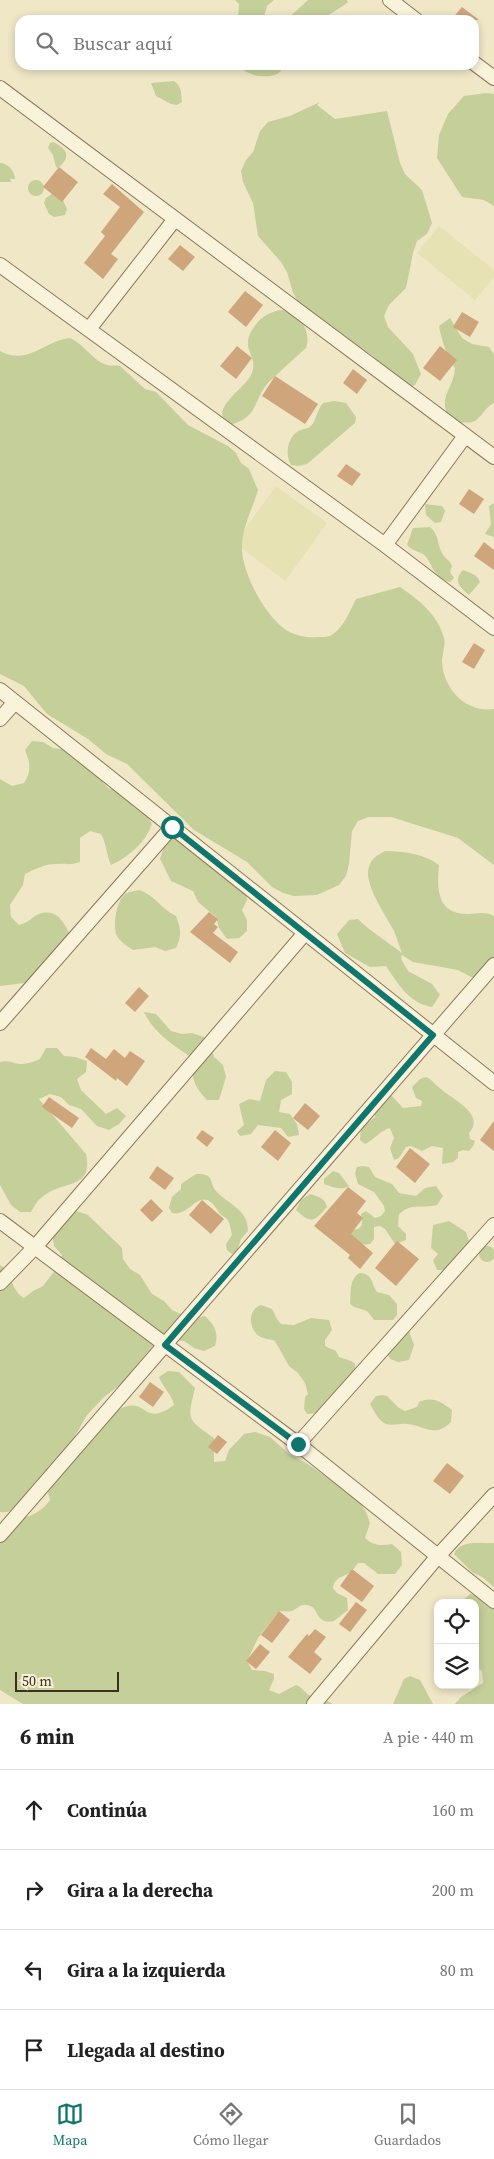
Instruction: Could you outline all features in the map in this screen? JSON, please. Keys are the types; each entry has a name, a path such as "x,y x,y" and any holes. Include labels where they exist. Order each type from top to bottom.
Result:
{"street":[{"path":"390,0 410,15"},
{"path":"479,67 494,78"},
{"path":"0,88 494,457"},
{"path":"89,329 175,219"},
{"path":"0,265 386,545 494,628"},
{"path":"386,545 465,436"},
{"path":"0,690 494,1083"},
{"path":"0,720 15,702"},
{"path":"0,1023 172,827"},
{"path":"0,1283 35,1247 305,933"},
{"path":"0,1535 494,965"},
{"path":"0,1221 298,1444 494,1601"},
{"path":"298,1444 494,1225"},
{"path":"314,1704 438,1556 494,1495"}],"shaded area":[{"path":"439,226 494,270 494,277 475,300 417,253"},
{"path":"276,486 327,523 285,581 235,543"}],"green space":[{"path":"235,0 274,0 267,6 265,15 238,15 239,4"},
{"path":"308,0 347,0 348,2 329,15 292,15"},
{"path":"243,70 282,70 272,76 256,76"},
{"path":"174,81 180,87 181,93 182,102 177,105 156,96 151,83"},
{"path":"486,93 494,94 494,206 484,200 462,197 437,158 439,135 448,114 464,96"},
{"path":"320,102 317,105 335,119 387,111 400,163 405,174 422,190 432,223 427,234 417,241 406,288 389,305 384,316 388,327 413,354 421,374 415,385 404,388 372,355 335,332 299,303 281,262 258,236 253,203 243,182 241,171 246,160 253,152 260,131 268,122 290,116"},
{"path":"53,142 62,147 66,154 65,160 58,168 48,148 50,143"},
{"path":"0,163 8,166 14,173 15,179 10,179 11,182 0,182"},
{"path":"36,180 42,182 44,188 42,194 36,196 30,194 28,188 30,182"},
{"path":"52,194 62,198 67,209 65,215 54,217 49,214 44,203 46,198"},
{"path":"280,310 293,314 302,323 307,335 306,348 268,383 247,417 231,425 223,417 222,412 224,406 252,373 253,360 249,350 248,339 257,323 264,316"},
{"path":"450,318 462,338 472,344 489,347 494,354 494,403 474,421 464,422 460,425 450,422 445,405 445,399 452,383 455,368 449,359 439,326"},
{"path":"70,338 102,363 120,366 145,389 156,392 188,425 228,446 236,453 241,463 249,469 258,490 243,535 242,551 251,583 263,605 278,624 294,634 306,637 330,636 339,629 356,599 400,587 421,603 432,615 444,638 443,671 452,690 458,697 474,707 494,709 494,865 458,838 391,817 369,817 358,821 352,831 349,864 346,876 339,885 317,895 294,896 283,893 272,887 247,862 194,830 127,764 106,754 88,739 47,714 24,686 0,674 0,351 19,356"},
{"path":"334,401 346,403 356,417 355,423 307,464 291,465 288,457 288,447 291,439 297,432 312,425 323,403"},
{"path":"494,503 494,537 485,534 491,524 489,506"},
{"path":"425,504 442,506 445,511 441,522 435,523 426,515"},
{"path":"430,527 435,533 440,550 452,566 450,572 454,578 450,582 435,572 425,555 407,545 413,528"},
{"path":"463,570 475,575 480,582 469,595 458,581"},
{"path":"32,741 43,742 53,748 76,751 95,767 100,779 108,788 120,793 136,809 146,814 152,824 136,848 111,865 101,834 90,831 80,838 80,862 48,865 25,874 23,885 10,905 11,917 19,925 39,914 53,914 63,922 76,946 69,955 48,965 32,982 0,986 0,779 12,786 24,783 29,767 25,750"},
{"path":"172,836 182,839 245,889 247,900 242,910 247,920 247,931 239,938 227,939 219,928 216,917 198,902 193,891 171,881 160,859 164,846"},
{"path":"385,851 413,854 427,858 439,865 438,882 441,898 450,909 457,913 484,913 494,916 494,967 483,976 471,977 458,970 413,962 402,955 401,959 408,971 432,984 440,995 432,1007 417,1002 405,992 386,966 370,967 345,953 337,934 349,920 358,919 402,953 394,931 369,882 368,874 371,861"},
{"path":"139,890 145,892 176,916 180,932 176,948 165,951 155,947 133,950 117,937 115,929 118,905 124,895"},
{"path":"144,1012 156,1014 171,1031 182,1034 192,1033 204,1037 211,1045 214,1057 223,1065 226,1077 219,1100 207,1100 194,1081 194,1059 159,1033"},
{"path":"46,1048 57,1048 64,1056 87,1061 86,1072 77,1079 81,1090 106,1114 117,1108 126,1116 119,1124 109,1130 97,1126 81,1109 69,1105 61,1097 50,1094 39,1099 86,1154 86,1173 76,1182 46,1194 39,1200 31,1212 20,1212 11,1205 0,1185 0,1062 8,1061 25,1064 32,1062 40,1059"},
{"path":"275,1071 286,1072 292,1082 292,1094 281,1100 279,1112 290,1114 297,1124 299,1135 288,1137 281,1128 258,1125 251,1134 240,1136 237,1131 244,1125 239,1104 249,1099 260,1101 266,1080"},
{"path":"426,1077 460,1103 471,1114 473,1126 469,1133 470,1139 475,1141 469,1151 463,1150 458,1152 458,1158 453,1162 442,1164 443,1148 432,1146 422,1151 411,1146 406,1147 399,1158 394,1160 390,1148 394,1138 390,1128 365,1144 360,1140 361,1128 375,1117 375,1107 385,1093 391,1095 403,1108 421,1106 422,1101 416,1098 412,1087 420,1079"},
{"path":"357,1167 369,1167 375,1177 392,1184 399,1193 416,1196 425,1188 436,1186 443,1196 437,1205 408,1208 399,1214 398,1226 406,1234 406,1240 395,1244 385,1229 380,1226 374,1227 374,1239 370,1244 359,1245 347,1231 358,1229 362,1225 361,1214 366,1211 375,1218 381,1216 385,1211 384,1206 374,1192 358,1184 355,1173"},
{"path":"333,1171 339,1173 349,1186 340,1188 324,1184 324,1179"},
{"path":"196,1174 209,1177 214,1189 245,1217 248,1231 241,1239 237,1251 232,1254 227,1250 226,1244 232,1235 229,1222 212,1203 201,1200 179,1213 172,1213 169,1208 172,1197 181,1189 181,1184"},
{"path":"310,1194 323,1200 327,1207 319,1216 312,1219 305,1218 296,1210 301,1200"},
{"path":"76,1211 88,1215 122,1248 123,1259 130,1269 140,1275 152,1294 164,1301 172,1310 183,1315 194,1318 205,1316 214,1326 217,1337 215,1346 204,1351 194,1348 184,1341 161,1336 122,1383 103,1398 87,1415 75,1436 82,1434 114,1412 128,1406 139,1407 147,1412 157,1413 174,1405 159,1377 168,1371 179,1372 195,1388 190,1413 191,1418 194,1423 214,1438 214,1462 225,1461 229,1450 244,1434 255,1432 270,1437 289,1454 306,1463 357,1498 366,1512 370,1523 365,1538 371,1543 378,1545 392,1544 401,1552 402,1565 395,1574 378,1574 364,1563 358,1563 350,1572 337,1580 333,1588 337,1593 347,1598 348,1610 334,1621 327,1622 323,1620 314,1608 306,1605 292,1611 279,1611 258,1638 247,1661 252,1670 274,1674 269,1690 279,1694 296,1685 309,1695 333,1704 23,1704 0,1690 0,1529 12,1521 37,1512 50,1500 47,1489 19,1509 0,1512 0,1265 7,1272 19,1295 24,1298 43,1286 59,1265 62,1255 54,1246 52,1234"},
{"path":"449,1221 466,1232 471,1247 446,1270 437,1270 433,1260 438,1254 431,1248 433,1225"},
{"path":"487,1246 493,1248 495,1254 493,1260 487,1262 481,1260 479,1254 481,1248"},
{"path":"360,1273 370,1277 377,1292 389,1295 397,1304 397,1315 393,1320 374,1320 367,1311 350,1304 352,1282 356,1275"},
{"path":"261,1305 272,1309 281,1324 294,1325 311,1318 329,1320 332,1330 325,1340 325,1346 336,1351 339,1357 355,1364 356,1370 319,1413 307,1414 304,1409 305,1397 308,1394 305,1383 298,1373 289,1366 275,1341 255,1333 251,1324 252,1314"},
{"path":"409,1331 414,1345 409,1360 398,1362 390,1359 387,1353 398,1336"},
{"path":"376,1396 387,1396 399,1408 405,1411 417,1407 419,1402 424,1400 437,1401 452,1410 451,1422 439,1430 429,1430 407,1424 393,1425 384,1423 379,1419 370,1404"},
{"path":"494,1543 494,1587 482,1577 472,1572 454,1554 457,1549 466,1544"},
{"path":"470,1594 490,1598 494,1601 494,1704 455,1704 461,1697 474,1689 479,1689 479,1686 483,1683 482,1671 479,1669 479,1599 464,1599"},
{"path":"410,1676 420,1680 433,1704 393,1704 404,1679"}],"building":[{"path":"462,7 472,15 455,15"},
{"path":"59,167 78,182 62,202 43,187"},
{"path":"112,184 144,212 111,254 118,259 103,279 84,263 105,236 101,232 120,207 103,194"},
{"path":"180,245 195,257 183,271 168,259"},
{"path":"245,291 263,305 246,327 228,312"},
{"path":"462,312 479,322 470,337 453,327"},
{"path":"237,346 252,358 236,379 220,366"},
{"path":"440,346 457,360 440,381 423,368"},
{"path":"353,369 367,380 357,394 343,383"},
{"path":"275,376 318,404 305,424 262,396"},
{"path":"346,464 361,474 352,486 337,476"},
{"path":"469,489 484,499 474,514 459,504"},
{"path":"484,542 494,550 494,570 474,556"},
{"path":"474,643 485,650 474,669 462,662"},
{"path":"209,912 218,919 214,924 218,927 213,933 238,952 230,963 190,932"},
{"path":"139,987 149,996 135,1012 125,1003"},
{"path":"91,1048 106,1059 114,1049 125,1058 130,1051 145,1061 127,1086 117,1078 116,1081 85,1057"},
{"path":"49,1097 79,1118 72,1128 42,1107"},
{"path":"305,1103 320,1116 308,1130 293,1118"},
{"path":"494,1121 494,1151 480,1140"},
{"path":"202,1130 214,1138 207,1147 196,1138"},
{"path":"275,1130 291,1143 278,1161 261,1147"},
{"path":"410,1148 430,1164 415,1183 396,1167"},
{"path":"157,1166 174,1178 165,1190 149,1178"},
{"path":"348,1187 366,1201 357,1213 363,1218 351,1234 373,1253 360,1269 348,1258 350,1255 314,1226"},
{"path":"151,1199 163,1211 152,1222 140,1210"},
{"path":"202,1200 224,1219 211,1234 189,1215"},
{"path":"397,1241 419,1259 396,1286 375,1268"},
{"path":"150,1382 164,1392 153,1407 139,1397"},
{"path":"218,1435 227,1442 217,1454 208,1447"},
{"path":"447,1463 464,1476 450,1494 433,1481"},
{"path":"352,1569 374,1586 362,1602 340,1586"},
{"path":"356,1602 367,1610 350,1632 339,1624"},
{"path":"279,1611 290,1620 272,1643 261,1635"},
{"path":"315,1629 326,1637 314,1652 322,1659 310,1674 288,1657 307,1634 309,1636"},
{"path":"260,1644 270,1652 256,1669 246,1661"}],"route":[{"path":"172,827 433,1035 165,1345 298,1444"}]}
